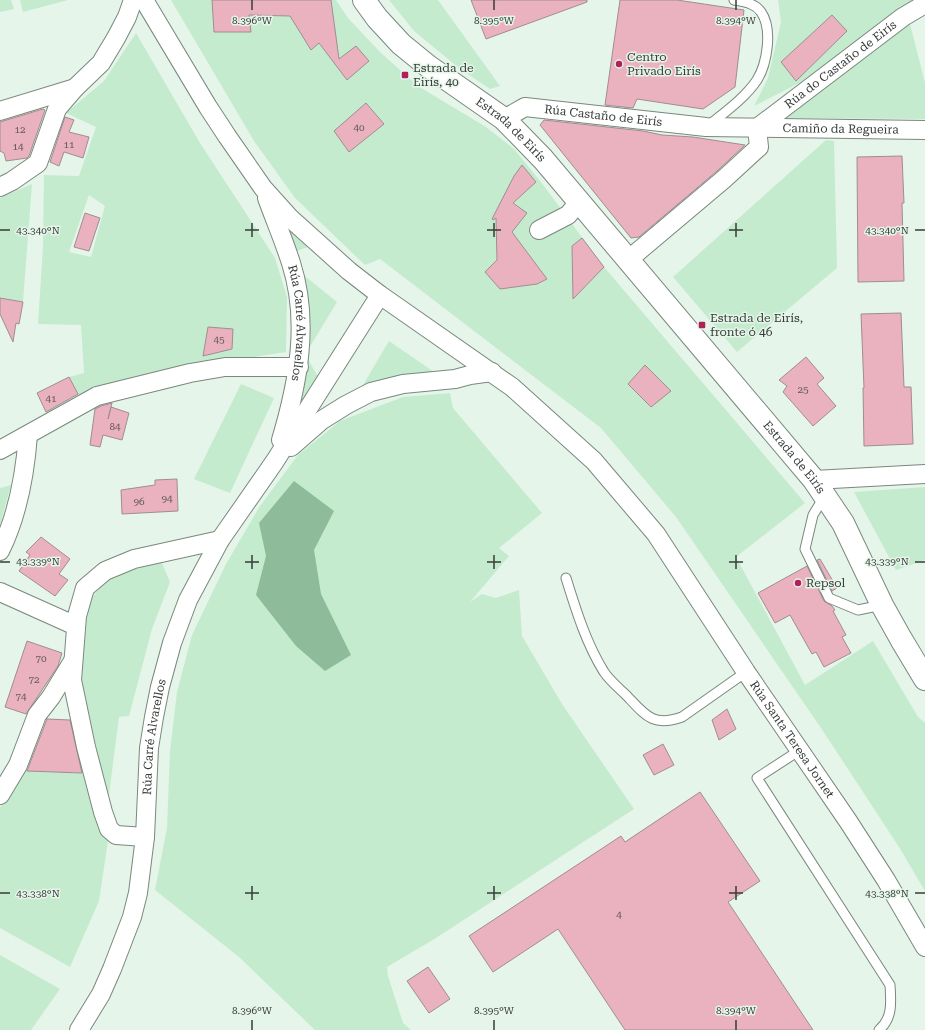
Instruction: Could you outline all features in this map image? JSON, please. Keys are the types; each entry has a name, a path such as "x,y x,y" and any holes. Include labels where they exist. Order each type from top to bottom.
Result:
{"street":[{"path":"0,187 12,181 38,163 57,109 100,63 120,31 133,0"},
{"path":"144,0 208,107 263,188"},
{"name":"Estrada de Eirís","path":"364,0 377,18 401,44 428,66 504,119 544,158 579,202 820,488 843,523 882,605 925,679"},
{"name":"Rúa do Castaño de Eirís","path":"757,128 903,17 925,4"},
{"path":"0,111 75,88"},
{"name":"Rúa Castaño de Eirís","path":"504,119 525,107 706,127 757,128"},
{"path":"628,260 724,179 759,147 757,128"},
{"name":"Camiño da Regueira","path":"757,128 925,130"},
{"name":"Rúa Santa Teresa Jornet","path":"263,188 290,218 349,271 380,296 512,387 594,461 656,534 746,672 848,821 886,880 925,947"},
{"name":"Rúa Carré Alvarellos","path":"263,188 292,264 300,313 299,367 292,403 275,461"},
{"path":"539,230 568,215 579,202"},
{"name":"Rúa Carré Alvarellos","path":"79,1030 101,994 132,917 138,893 145,837 149,748 160,687 172,643 188,600 220,540 275,461 380,296"},
{"path":"0,450 97,396 190,373 225,367 299,367"},
{"path":"275,461 322,420 371,392 403,384 455,379 492,372"},
{"path":"0,551 8,535 20,494 28,435"},
{"path":"820,488 925,474"},
{"path":"145,837 116,835 109,829 103,812 86,746 72,680 77,616 85,588 105,571 134,559 220,540"},
{"path":"0,592 76,626"},
{"path":"0,795 18,765 37,715 51,697 74,661"}],"lane":[{"path":"706,127 747,92 758,79 766,52 767,28 761,12 748,3 734,0"},
{"path":"820,488 805,548 829,598 858,610 882,605"},
{"path":"566,578 581,626 605,673 646,716 659,721 672,720 682,717 746,672"},
{"path":"800,750 757,778 890,985 892,1006 885,1025 879,1030"}],"green space":[{"path":"0,0 11,0 14,9 0,12"},
{"path":"20,0 68,0 23,12"},
{"path":"171,0 336,0 348,18 380,52 418,86 486,127 514,149 541,182 604,267 805,503 736,557 805,685 873,641 918,717 925,723 925,891 899,847 823,731 676,517 601,428 380,259 365,265 295,198 254,141"},
{"path":"389,0 438,0 500,86 490,89 459,68 414,31"},
{"path":"778,0 917,0 886,18 803,81 754,106 768,78 781,22"},
{"path":"909,20 925,83 925,119 785,118"},
{"path":"136,33 200,143 275,258 287,297 286,352 202,365 79,396 69,377 84,373 81,325 38,324 43,247 44,175 79,176 96,127 66,113 104,81","holes":["89,195 105,206 91,257 69,252"]},
{"path":"826,140 834,141 837,268 737,352 673,277"},
{"path":"32,184 23,302 0,298 0,198"},
{"path":"286,228 288,228 308,247 294,252"},
{"path":"301,273 337,302 308,350"},
{"path":"389,341 437,374 360,390"},
{"path":"308,359 318,377 302,400"},
{"path":"241,384 274,398 230,493 194,479"},
{"path":"450,393 453,408 542,513 499,548 509,556 470,602 482,594 496,598 519,590 522,636 562,704 634,809 436,938 387,967 388,976 403,1023 411,1030 315,1030 239,957 155,890 167,828 170,751 177,692 192,635 226,564 260,506 298,455 340,421 403,397"},
{"path":"294,481 334,511 314,550 321,594 351,655 325,671 296,646 256,595 266,556 259,523"},
{"path":"11,485 0,525 0,488"},
{"path":"925,487 925,560 896,570 854,492"},
{"path":"161,561 170,582 152,629 129,716 119,717 108,802 82,681 82,635 88,602 109,577"},
{"path":"19,770 87,773 108,841 99,901 70,967 0,928 0,807 8,800"},
{"path":"0,955 60,989 31,1030 0,1030"}],"building":[{"path":"212,0 331,0 339,59 356,46 369,61 347,80 319,43 311,50 290,16 249,15 251,32 214,32"},
{"path":"471,0 587,0 587,2 486,39"},
{"path":"620,0 677,0 744,10 735,87 703,109 637,99 633,108 605,105"},
{"path":"832,15 847,31 796,81 781,62"},
{"path":"366,103 384,124 349,152 334,131"},
{"path":"43,109 45,110 29,156 27,158 6,161 4,153 0,151 0,122"},
{"path":"65,117 74,120 69,132 89,137 83,158 64,152 59,166 50,162"},
{"path":"544,120 643,131 662,135 693,137 745,145 717,171 639,237 631,238 540,125"},
{"path":"902,156 904,203 902,203 904,281 858,282 857,157"},
{"path":"522,165 536,182 513,203 527,213 512,232 547,279 537,284 500,289 485,272 497,260 496,218 493,220 492,219 514,176"},
{"path":"85,213 100,218 89,251 74,247"},
{"path":"582,238 604,267 573,299 572,246"},
{"path":"0,298 23,302 19,324 16,323 13,342 0,314"},
{"path":"901,313 904,387 911,387 913,444 864,446 864,388 861,314"},
{"path":"208,327 233,329 232,349 203,356"},
{"path":"806,357 824,378 817,384 836,406 813,426 783,392 787,386 779,380"},
{"path":"645,365 671,391 651,407 628,384"},
{"path":"69,377 78,394 46,412 37,393"},
{"path":"112,403 111,407 129,413 122,440 103,435 100,447 90,445 95,409"},
{"path":"177,479 178,511 122,514 121,490 155,485 155,480"},
{"path":"41,537 70,559 59,574 68,580 55,596 19,571 30,555 26,552"},
{"path":"820,559 837,588 832,591 817,560"},
{"path":"807,566 824,601 835,610 833,611 846,635 842,637 851,653 824,667 816,652 812,654 790,615 775,623 758,593"},
{"path":"27,641 62,653 58,666 26,714 5,707"},
{"path":"727,709 736,729 719,740 712,720"},
{"path":"47,719 70,720 82,773 27,771"},
{"path":"663,744 674,765 654,775 643,755"},
{"path":"700,792 760,881 728,902 813,1030 625,1030 558,929 493,972 469,936 621,836 625,842"},
{"path":"428,967 450,999 429,1013 407,981"}],"place":[{"name":"Centro Privado Eirís","path":"619,64"},
{"name":"Estrada de Eirís, 40","path":"405,75"},
{"name":"Estrada de Eirís, fronte ó 46","path":"702,325"},
{"name":"Repsol","path":"798,583"}]}
